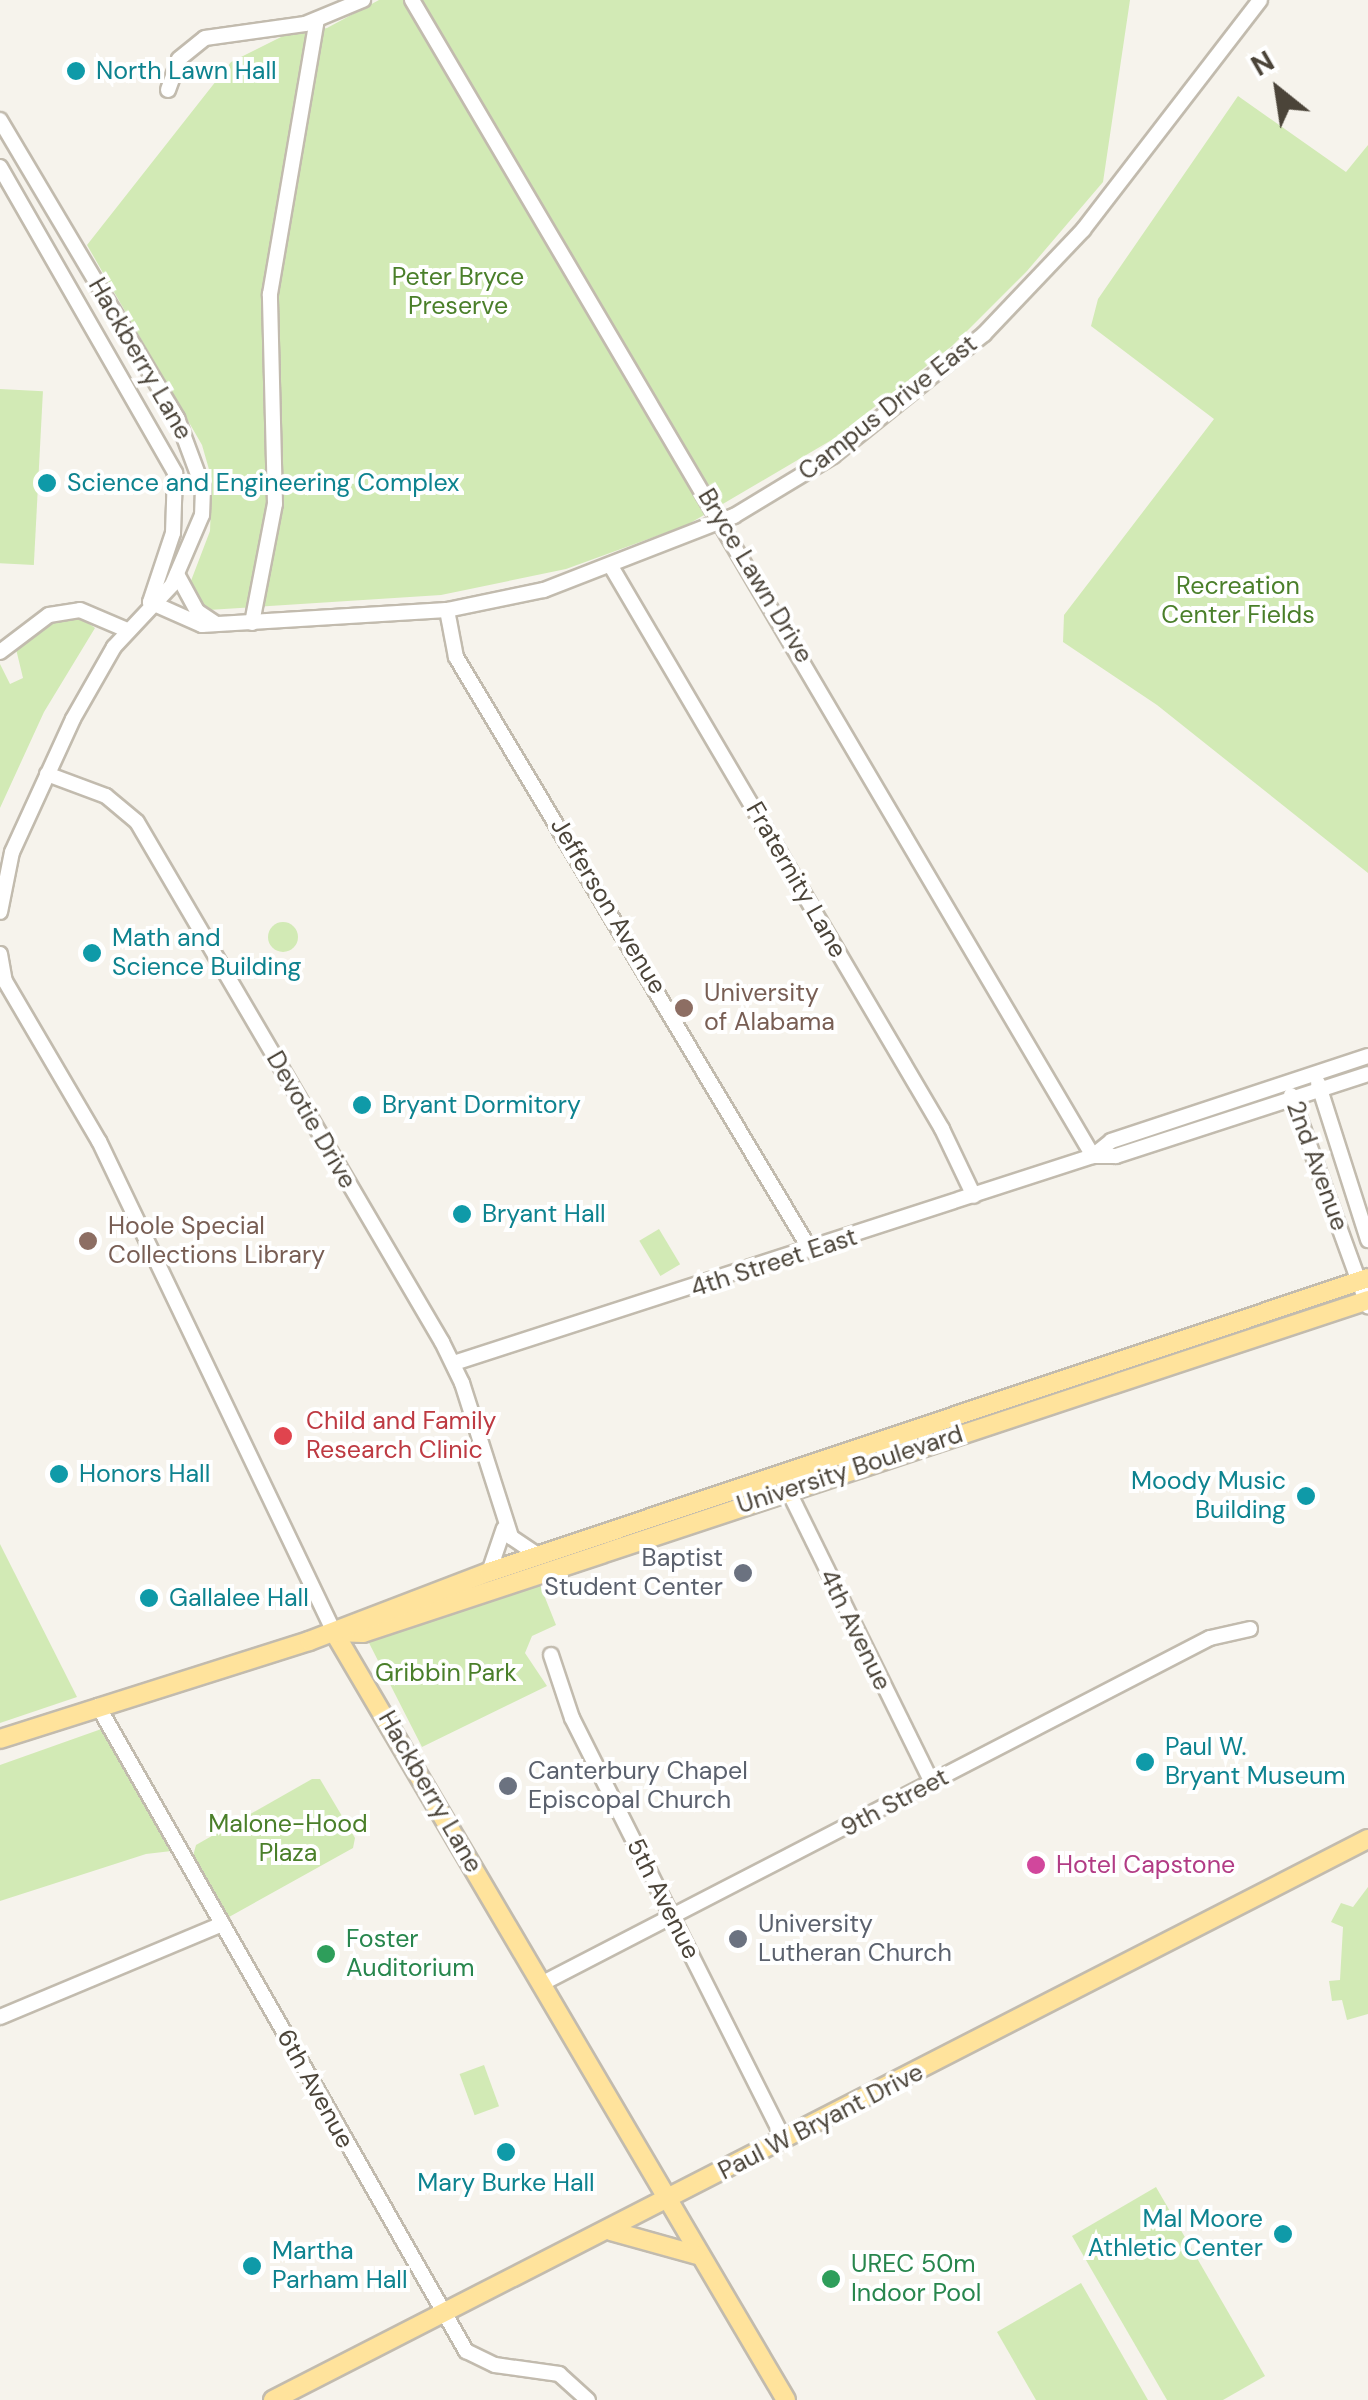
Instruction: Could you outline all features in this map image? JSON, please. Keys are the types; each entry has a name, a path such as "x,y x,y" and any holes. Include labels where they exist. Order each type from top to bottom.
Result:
{"main road":[{"name":"University Boulevard","path":"334,1632 364,1633 1363,1279"},
{"name":"University Boulevard","path":"0,1738 334,1632 489,1572 1367,1302"},
{"name":"Hackberry Lane","path":"334,1632 666,2203 786,2400"},
{"name":"Paul W Bryant Drive","path":"272,2400 666,2203 1368,1840"},
{"path":"611,2231 697,2254"}],"street":[{"path":"168,90 179,59 205,38 317,20 363,0"},
{"name":"Bryce Lawn Drive","path":"412,0 1093,1156"},
{"name":"Campus Drive East","path":"150,602 216,624 447,610 612,568 722,522 833,456 984,334 1084,230 1260,0"},
{"path":"252,624 274,504 270,294 317,20"},
{"name":"Hackberry Lane","path":"0,120 177,418 199,466 202,515 177,574 102,663 12,852 0,912"},
{"name":"Hackberry Lane","path":"0,167 174,472 173,533 150,602"},
{"name":"Fraternity Lane","path":"612,568 942,1130 974,1196"},
{"path":"177,574 198,611 216,624"},
{"path":"0,652 49,614 80,610 127,630"},
{"name":"Jefferson Avenue","path":"447,610 450,644 811,1252"},
{"name":"Devotie Drive","path":"47,774 106,796 137,822 454,1363 511,1538 540,1556"},
{"name":"Hackberry Lane","path":"0,954 6,981 99,1141 334,1632"},
{"name":"4th Street East","path":"1093,1156 1111,1141 1368,1056"},
{"name":"2nd Avenue","path":"1315,1074 1368,1240"},
{"name":"4th Street East","path":"454,1363 811,1252 1093,1156 1116,1156 1368,1074"},
{"name":"2nd Avenue","path":"1287,1083 1363,1279 1367,1302"},
{"name":"4th Avenue","path":"785,1483 932,1783"},
{"path":"489,1572 502,1550 505,1522"},
{"name":"9th Street","path":"541,1984 1210,1638 1250,1630"},
{"name":"5th Avenue","path":"551,1655 572,1718 784,2140"},
{"name":"6th Avenue","path":"98,1706 442,2316 479,2360 559,2374 588,2400"},
{"path":"0,2017 222,1924"}],"green space":[{"name":"Peter Bryce Preserve","path":"379,0 1130,0 1103,182 1027,271 952,346 835,438 687,525 566,569 441,595 208,610 189,586 210,531 212,480 202,445 87,245 231,62 283,36 327,28"},
{"name":"Recreation Center Fields","path":"1238,96 1346,172 1368,145 1368,873 1157,705 1063,642 1064,615 1214,419 1091,326 1098,299"},
{"path":"0,389 43,391 34,565 0,563"},
{"path":"80,617 95,628 44,712 0,808 0,664 10,684 23,678 16,649 47,622"},
{"path":"283,922 294,926 298,937 294,948 283,952 272,948 268,937 272,926"},
{"path":"659,1229 680,1264 660,1276 639,1241"},
{"path":"0,1544 77,1697 0,1723"},
{"name":"Gribbin Park","path":"540,1585 556,1625 532,1636 525,1653 547,1686 422,1747 368,1641"},
{"path":"107,1727 180,1850 146,1854 0,1901 0,1765"},
{"name":"Malone-Hood Plaza","path":"312,1779 320,1779 355,1838 353,1848 229,1917 193,1856 196,1845"},
{"path":"1368,1887 1368,2014 1347,2020 1342,2000 1332,2001 1329,1981 1340,1980 1343,1927 1331,1922 1341,1903 1353,1907"},
{"path":"484,2065 499,2106 475,2115 460,2074"},
{"path":"1156,2187 1265,2376 1223,2400 1167,2400 1072,2236"},
{"path":"1081,2283 1148,2400 1036,2400 997,2332"}],"place":[{"name":"North Lawn Hall","path":"76,71"},
{"name":"Science and Engineering Complex","path":"47,483"},
{"name":"Math and Science Building","path":"92,953"},
{"name":"University of Alabama","path":"684,1008"},
{"name":"Bryant Dormitory","path":"362,1105"},
{"name":"Bryant Hall","path":"462,1214"},
{"name":"Hoole Special Collections Library","path":"88,1241"},
{"name":"Child and Family Research Clinic","path":"283,1436"},
{"name":"Honors Hall","path":"59,1474"},
{"name":"Moody Music Building","path":"1306,1496"},
{"name":"Baptist Student Center","path":"743,1573"},
{"name":"Gallalee Hall","path":"149,1598"},
{"name":"Paul W. Bryant Museum","path":"1145,1762"},
{"name":"Canterbury Chapel Episcopal Church","path":"508,1786"},
{"name":"Hotel Capstone","path":"1036,1865"},
{"name":"University Lutheran Church","path":"738,1939"},
{"name":"Foster Auditorium","path":"326,1954"},
{"name":"Mary Burke Hall","path":"506,2152"},
{"name":"Mal Moore Athletic Center","path":"1283,2234"},
{"name":"Martha Parham Hall","path":"252,2266"},
{"name":"UREC 50m Indoor Pool","path":"831,2279"}]}
